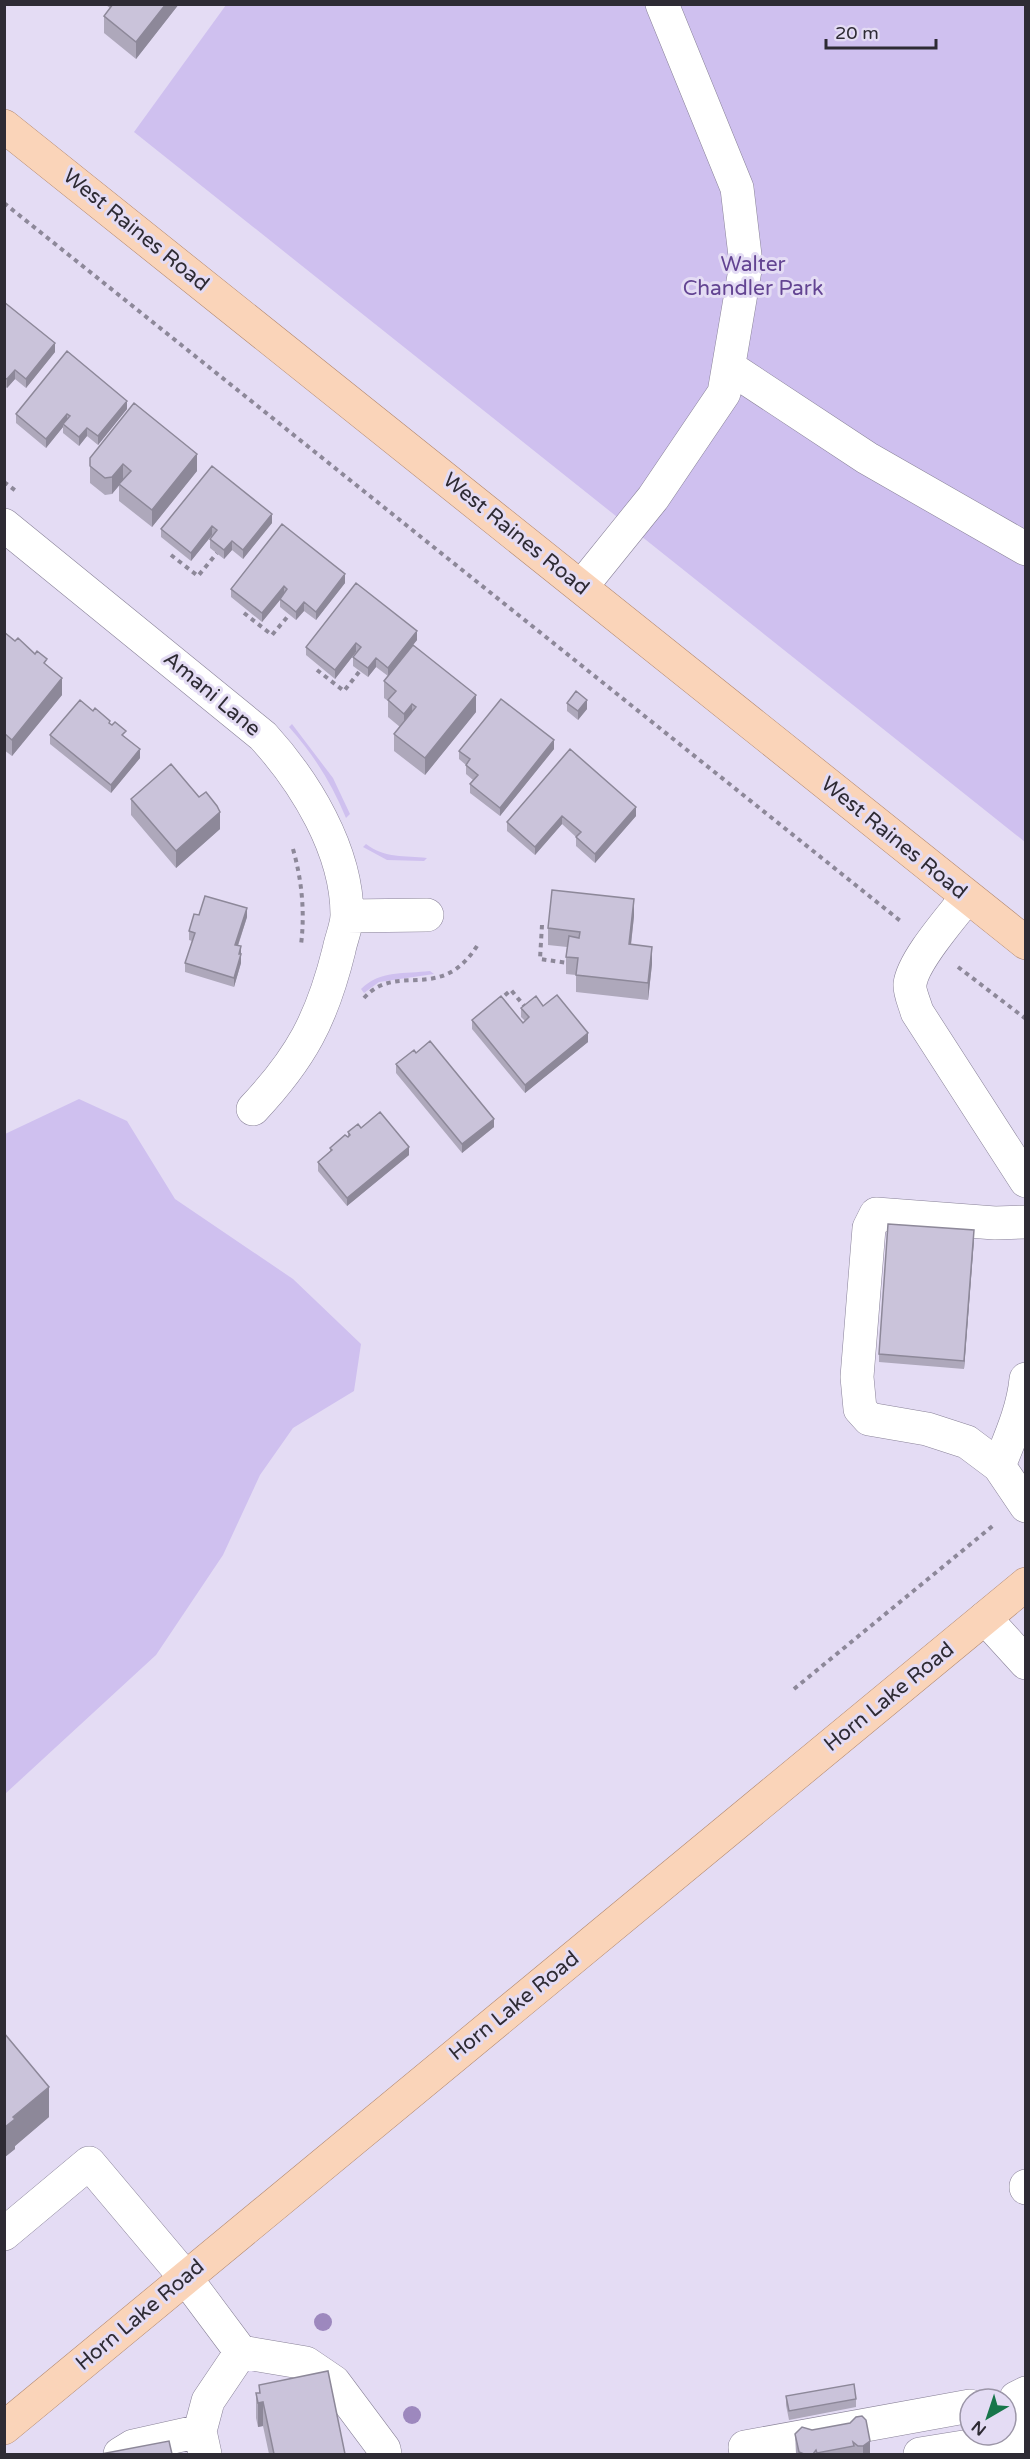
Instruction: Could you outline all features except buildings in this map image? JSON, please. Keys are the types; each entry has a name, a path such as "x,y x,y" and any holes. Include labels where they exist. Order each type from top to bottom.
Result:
{"main road":[{"name":"West Raines Road","path":"4,126 1026,943"},
{"name":"Horn Lake Road","path":"4,2428 184,2277 1026,1584"}],"street":[{"path":"582,586 653,498 724,393 746,264 737,188 662,4"},
{"path":"729,367 867,458 1026,549"},
{"name":"Amani Lane","path":"4,525 256,729 289,764 323,823 341,873 347,916"},
{"path":"967,897 918,964 909,986 917,1012 1024,1176"},
{"path":"253,1109 292,1064 307,1040 330,984 347,916 427,915"},
{"path":"1024,1504 999,1466 967,1442 927,1429 869,1419 860,1409 857,1377 869,1228 876,1214 995,1223 1026,1222"},
{"path":"999,1466 1020,1427 1026,1379"},
{"path":"985,1618 1026,1663"},
{"path":"4,2234 89,2163 184,2277 241,2352 306,2362 334,2382 384,2449 385,2454"},
{"path":"120,2454 133,2446 202,2443 208,2401 241,2352"},
{"path":"920,2454 1025,2440 1018,2407"},
{"path":"746,2454 744,2447 958,2408"}],"path":[{"path":"4,203 857,885 930,946 1026,1020"},
{"path":"171,555 198,576 217,553"},
{"path":"244,613 272,635 289,615"},
{"path":"317,670 344,691 359,672"},
{"path":"289,839 300,873 303,905 300,948"},
{"path":"542,925 540,959 568,963"},
{"path":"359,1006 365,996 387,983 432,980 451,974 462,966 477,946"},
{"path":"490,1007 511,990 528,1011"},
{"path":"794,1689 1024,1504"}],"green space":[{"name":"Walter Chandler Park","path":"226,5 1025,5 1025,842 134,132"},
{"path":"292,724 333,778 350,814 346,818 322,770 289,727"},
{"path":"366,844 388,854 427,858 424,861 387,860 363,847"},
{"path":"430,971 434,974 379,982 364,993 361,989 368,983 385,976"},
{"path":"79,1099 127,1121 175,1199 293,1279 361,1344 354,1391 293,1428 260,1475 223,1555 156,1655 5,1794 5,1134"}]}
